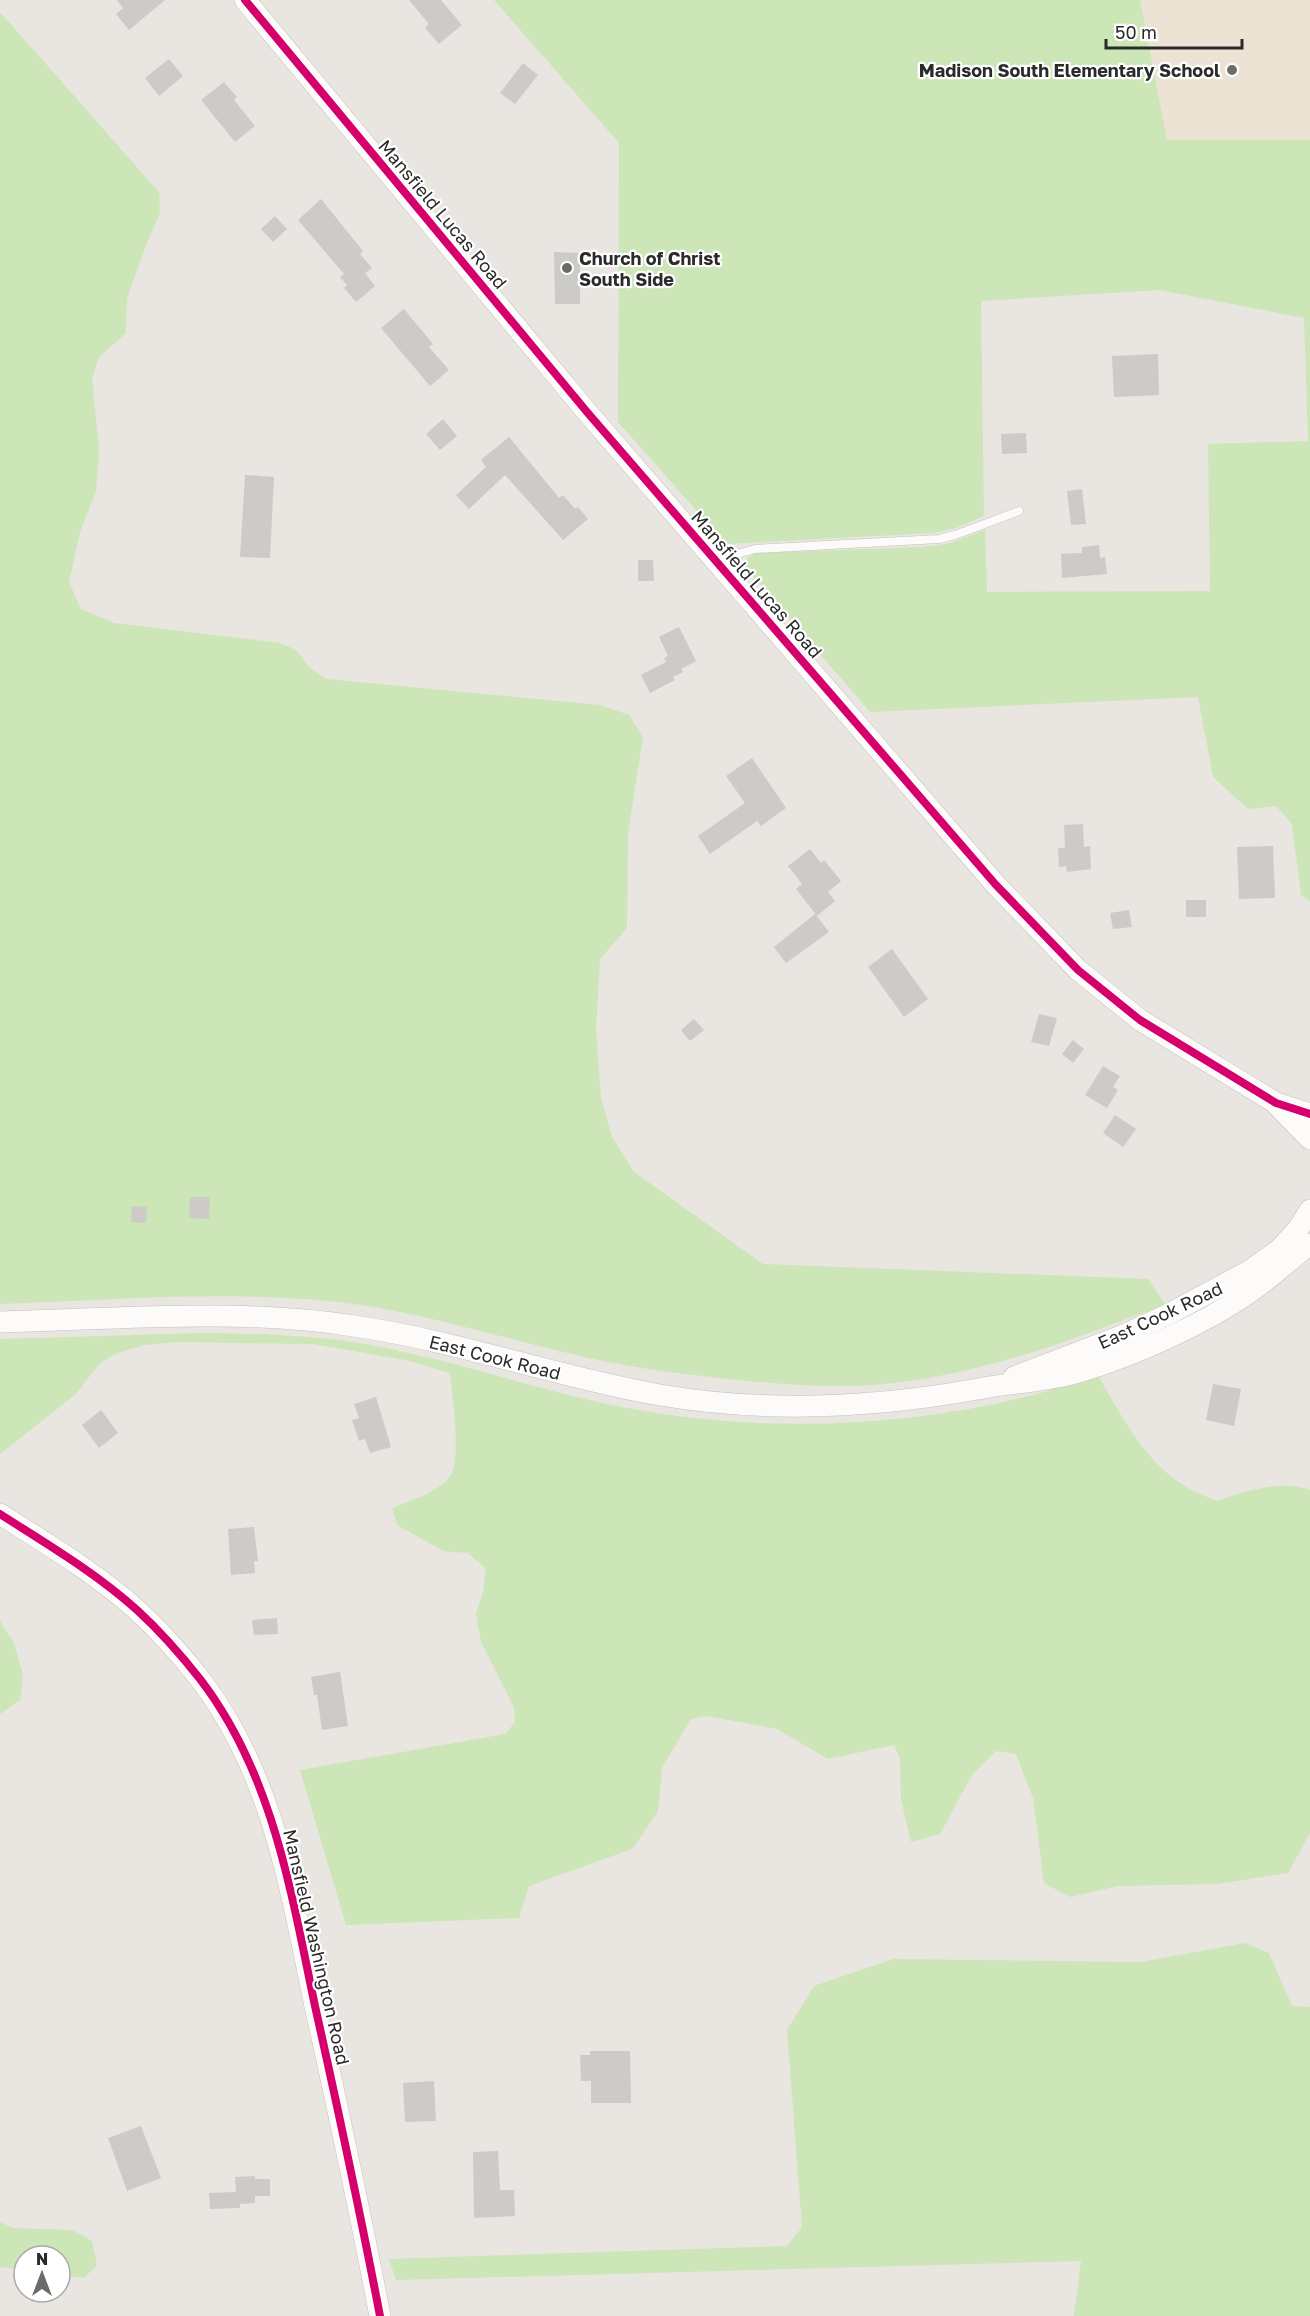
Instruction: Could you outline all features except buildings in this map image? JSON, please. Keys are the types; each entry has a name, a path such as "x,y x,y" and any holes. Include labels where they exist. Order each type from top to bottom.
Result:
{"street":[{"name":"Mansfield Lucas Road","path":"245,0 587,412 996,885 1063,955 1140,1020 1276,1104 1310,1139"},
{"name":"Mansfield Lucas Road","path":"1276,1104 1310,1114"},
{"name":"East Cook Road","path":"988,1387 1167,1316 1249,1271 1279,1250 1298,1229 1310,1210"},
{"name":"East Cook Road","path":"0,1322 207,1317 307,1320 390,1332 660,1395 718,1403 836,1407 940,1396 988,1387 1037,1382 1079,1372 1163,1339 1206,1318 1256,1288 1310,1244"},
{"name":"Mansfield Washington Road","path":"0,1514 106,1585 145,1618 201,1681 250,1763 272,1820 288,1874 381,2316"}],"lane":[{"path":"722,567 736,554 755,549 939,539 955,536 1019,511"}],"shaded area":[{"name":"Madison South Elementary School","path":"1140,0 1310,0 1310,140 1167,140"}],"green space":[{"path":"494,0 1140,0 1167,140 1310,140 1310,901 1301,895 1292,824 1276,806 1248,809 1213,777 1198,697 870,712 745,567 746,559 756,553 924,547 950,543 985,530 987,592 1210,591 1208,444 1308,441 1304,318 1159,290 981,301 984,516 956,528 934,533 726,544 618,422 619,143"},
{"path":"0,12 159,192 160,213 127,299 126,333 99,357 92,379 99,449 96,491 80,532 69,582 81,609 114,623 280,643 296,650 309,667 327,679 600,705 629,715 643,737 628,833 627,928 600,959 596,1028 601,1098 612,1137 634,1172 763,1264 1148,1279 1165,1304 1058,1344 985,1366 911,1381 839,1386 737,1380 628,1366 579,1356 442,1321 339,1302 297,1298 212,1296 0,1304"},
{"path":"203,1333 292,1336 358,1343 438,1360 611,1405 671,1415 794,1424 919,1417 980,1407 1040,1393 1098,1375 1125,1422 1146,1451 1171,1477 1190,1489 1216,1501 1275,1486 1310,1490 1310,1833 1288,1873 1217,1884 1118,1886 1070,1897 1044,1883 1033,1798 1016,1754 996,1751 972,1775 940,1834 911,1842 901,1800 900,1759 894,1745 828,1759 777,1729 707,1716 691,1719 662,1768 658,1812 632,1849 529,1886 519,1918 346,1925 300,1770 505,1734 515,1722 514,1707 481,1642 476,1614 483,1592 486,1569 468,1553 443,1551 397,1525 392,1508 423,1496 438,1487 450,1476 454,1468 456,1442 450,1373 405,1360 313,1344 178,1342 144,1345 115,1354 99,1364 76,1394 0,1454 0,1339"},
{"path":"0,1621 14,1643 23,1675 20,1700 0,1714"},
{"path":"1245,1943 1269,1953 1292,2006 1310,2007 1310,2316 1074,2316 1081,2261 396,2280 389,2259 787,2246 802,2227 787,2030 814,1986 893,1959 1141,1962"},
{"path":"0,2222 13,2228 72,2230 92,2241 97,2265 84,2278 72,2276 72,2244 12,2244 12,2268 0,2267"}],"cycle path":[{"path":"245,0 587,412 996,885 1078,970 1140,1020 1276,1103 1310,1114"},
{"path":"0,1514 88,1571 146,1618 200,1679 225,1716 245,1754 262,1794 287,1877 380,2316"}],"place":[{"name":"Madison South Elementary School","path":"1232,70"},
{"name":"Church of Christ South Side","path":"567,268"}]}
